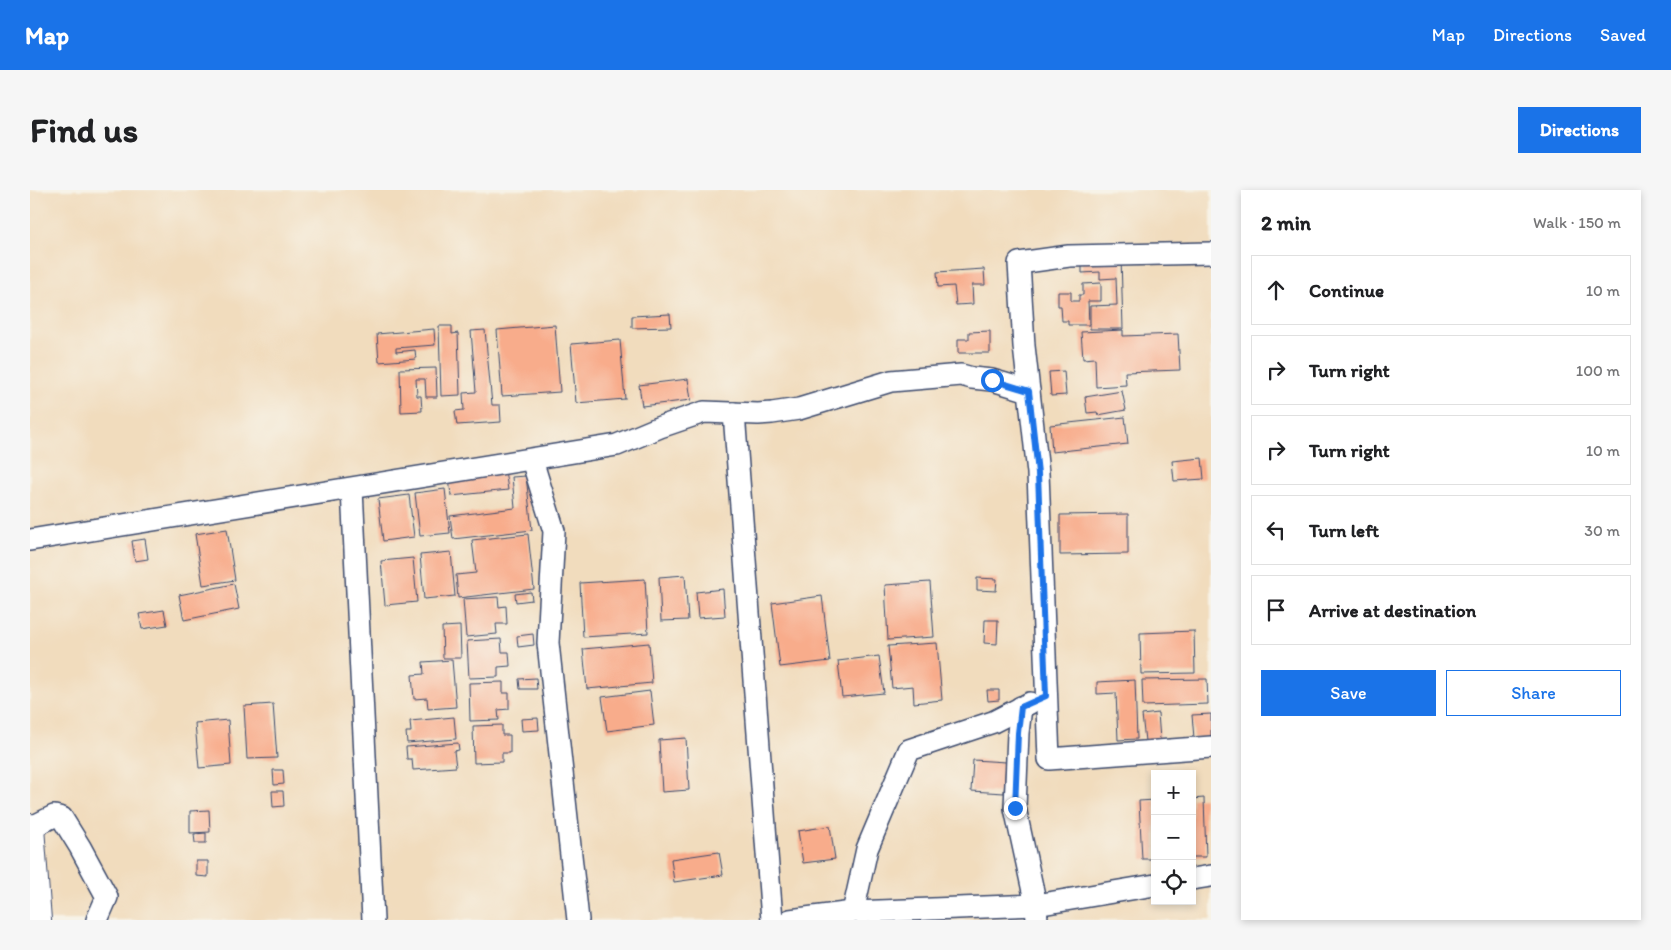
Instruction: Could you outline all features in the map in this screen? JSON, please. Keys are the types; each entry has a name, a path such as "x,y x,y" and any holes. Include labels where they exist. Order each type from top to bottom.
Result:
{"highway":[{"path":"30,828 37,920"}],"street":[{"path":"1211,253 1069,256 1019,263 1024,346 1038,473 1049,758 1211,746"},
{"path":"30,540 617,446 660,427 704,412 772,413 799,408 891,381 961,375 992,380 1029,391"},
{"path":"734,413 772,920"},
{"path":"532,460 554,531 548,643 578,920"},
{"path":"352,489 373,920"},
{"path":"853,912 867,849 908,750 993,722 1046,696"},
{"path":"1021,707 1015,808 1037,912"},
{"path":"30,828 54,816 62,818 107,897 97,920"},
{"path":"1196,878 1211,876"},
{"path":"790,920 853,912 1037,912 1151,886"}],"building":[{"path":"1121,257 1123,329 1090,329 1090,306 1117,305 1116,278 1100,279 1100,272 1082,273 1082,258"},
{"path":"984,269 985,285 972,285 973,304 956,305 954,286 938,287 937,272"},
{"path":"1101,283 1101,301 1088,301 1089,325 1068,325 1068,321 1062,321 1061,306 1058,306 1058,292 1071,292 1071,301 1079,301 1079,295 1083,295 1083,284"},
{"path":"670,314 671,327 632,328 632,316"},
{"path":"555,325 560,392 502,396 497,330"},
{"path":"439,326 452,326 452,334 458,333 460,395 441,396"},
{"path":"434,329 435,345 396,348 396,352 415,350 416,359 379,362 377,334"},
{"path":"485,330 492,405 500,405 501,422 457,425 455,411 464,410 463,393 476,392 471,331"},
{"path":"1123,330 1123,336 1178,334 1180,370 1125,372 1126,385 1096,387 1095,358 1083,359 1081,332"},
{"path":"990,331 990,353 958,353 958,339 969,339 969,332"},
{"path":"620,340 625,399 576,403 571,344"},
{"path":"436,368 437,397 426,397 425,379 416,379 417,396 421,396 422,411 401,412 400,369"},
{"path":"1064,371 1066,395 1051,396 1049,372"},
{"path":"688,379 691,400 642,406 639,385"},
{"path":"1122,391 1126,410 1098,415 1097,412 1087,413 1085,397"},
{"path":"1125,417 1128,444 1052,452 1050,425"},
{"path":"1202,458 1204,479 1174,481 1172,461"},
{"path":"505,470 508,490 451,496 449,477"},
{"path":"526,476 532,530 453,539 450,516 515,508 512,477"},
{"path":"445,489 450,533 420,536 415,493"},
{"path":"409,495 414,537 383,541 378,499"},
{"path":"1128,514 1128,554 1060,555 1060,515"},
{"path":"227,529 235,580 203,585 195,534"},
{"path":"528,534 534,589 458,598 456,575 476,573 472,540"},
{"path":"145,539 148,559 135,561 132,541"},
{"path":"451,552 455,596 424,599 420,555"},
{"path":"413,558 417,602 385,605 381,561"},
{"path":"685,575 688,620 661,621 659,577"},
{"path":"977,578 997,579 996,591 977,590"},
{"path":"645,579 648,633 583,637 580,583"},
{"path":"930,582 934,637 888,640 885,585"},
{"path":"234,584 239,609 184,620 179,595"},
{"path":"723,589 725,616 698,618 696,592"},
{"path":"531,592 532,600 516,602 515,594"},
{"path":"822,596 830,661 780,667 772,603"},
{"path":"498,597 499,607 506,606 507,624 496,624 497,634 466,637 463,599"},
{"path":"164,610 167,625 142,629 139,614"},
{"path":"985,620 998,620 997,644 984,643"},
{"path":"460,626 461,658 443,658 442,627"},
{"path":"1194,631 1195,673 1141,674 1140,633"},
{"path":"533,634 534,645 518,647 517,636"},
{"path":"501,639 502,652 509,652 510,666 498,667 498,677 469,678 467,641"},
{"path":"649,643 652,683 587,689 583,649"},
{"path":"937,643 942,700 914,703 913,686 892,688 888,646"},
{"path":"879,656 884,693 842,697 838,661"},
{"path":"452,660 456,707 428,709 427,698 414,699 412,675 424,674 423,662"},
{"path":"536,678 537,689 520,689 519,679"},
{"path":"1207,679 1208,704 1143,706 1142,680"},
{"path":"1135,680 1137,739 1118,740 1116,693 1097,694 1097,682"},
{"path":"503,682 503,693 509,693 509,709 498,710 499,720 470,721 469,683"},
{"path":"987,690 999,690 999,700 988,701"},
{"path":"650,691 654,725 607,731 602,697"},
{"path":"273,704 277,758 247,759 244,706"},
{"path":"1158,713 1160,740 1145,741 1142,715"},
{"path":"1211,714 1211,737 1194,738 1192,715"},
{"path":"454,717 456,739 407,743 406,732 411,732 410,721"},
{"path":"538,718 539,730 522,731 521,719"},
{"path":"228,720 231,765 199,768 195,723"},
{"path":"502,725 502,735 510,735 510,753 502,753 502,762 474,763 473,726"},
{"path":"686,738 689,790 662,792 659,740"},
{"path":"458,743 459,750 454,751 456,767 413,770 412,759 407,759 406,747"},
{"path":"973,760 1006,762 1004,793 971,791"},
{"path":"273,770 283,770 284,784 274,785"},
{"path":"272,791 283,791 284,806 273,807"},
{"path":"1204,798 1206,857 1196,857 1196,799"},
{"path":"1151,800 1151,859 1142,859 1139,801"},
{"path":"209,810 210,832 190,833 190,811"},
{"path":"830,826 835,859 803,863 798,831"},
{"path":"206,833 206,843 195,843 194,834"},
{"path":"719,852 723,875 674,882 671,859"},
{"path":"196,861 208,861 208,877 196,876"}],"route":[{"path":"992,380 1029,391 1038,473 1046,696 1021,707 1015,808"}]}
